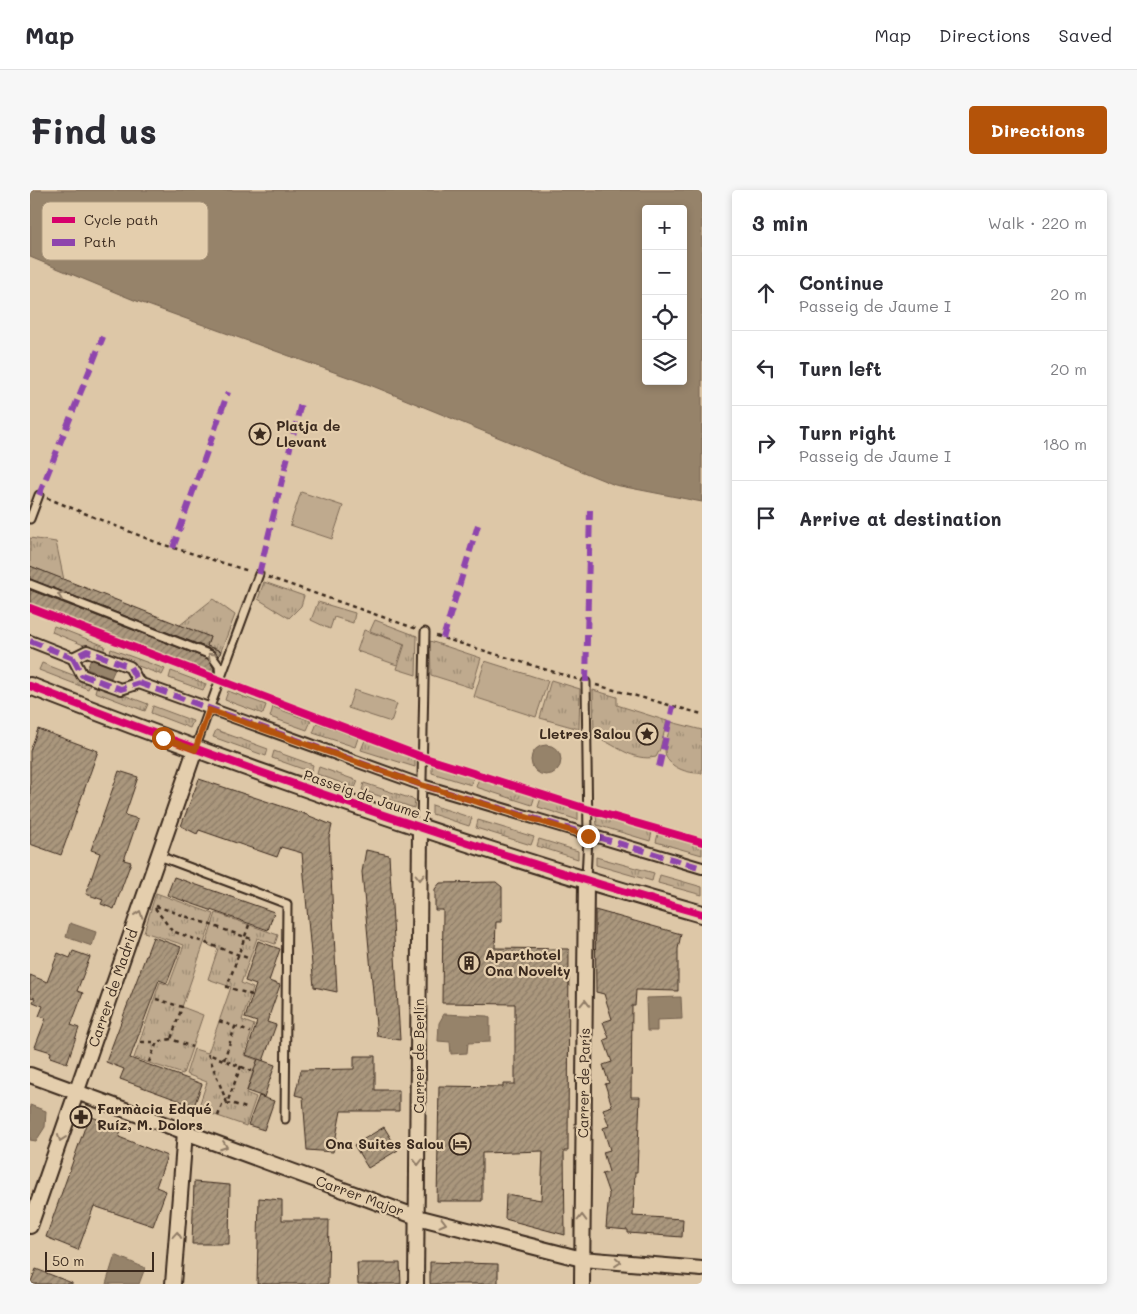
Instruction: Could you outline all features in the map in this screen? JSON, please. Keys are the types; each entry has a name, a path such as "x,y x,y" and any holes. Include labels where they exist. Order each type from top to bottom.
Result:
{"street":[{"path":"30,641 73,658 82,675 122,689 139,683"},
{"name":"Passeig de Jaume I","path":"73,658 87,651 130,667 139,683 209,710 422,785 588,836 702,868"},
{"name":"Passeig de Jaume I","path":"30,686 195,750 420,828 586,882 702,914"},
{"name":"Carrer de Madrid","path":"30,1226 195,750"},
{"name":"Carrer de Berlín","path":"416,1284 420,828"},
{"name":"Carrer de París","path":"582,1284 586,882"},
{"name":"Carrer Major","path":"30,1075 417,1217 582,1259 702,1269"},
{"path":"173,1284 185,1132"}],"lane":[{"path":"30,519 39,495"},
{"path":"195,750 259,574"},
{"path":"30,584 205,650 216,660 220,679"},
{"path":"420,828 424,632"},
{"path":"586,682 588,836 586,882"},
{"path":"159,856 287,904 285,1120"}],"path":[{"path":"39,495 158,543 259,574 424,632 586,682 702,714"},
{"path":"248,958 172,931 152,904 254,940"},
{"path":"249,925 227,987 252,995"},
{"path":"156,999 182,1007 170,1039"},
{"path":"219,1021 250,1032"},
{"path":"224,1060 235,1027"},
{"path":"141,1042 157,1042 170,1039 192,1047"},
{"path":"148,1062 157,1042"},
{"path":"227,1103 208,1054 252,1071"},
{"path":"227,1103 241,1066"},
{"path":"218,1116 222,1105 231,1102 250,1110"}],"green space":[{"path":"301,492 343,506 332,539 290,525"},
{"path":"30,538 56,542 64,580 30,566"},
{"path":"264,582 304,596 301,606 289,618 258,599"},
{"path":"213,599 235,615 221,651 207,646 210,637 180,625"},
{"path":"318,602 355,613 353,623 334,617 330,629 311,620"},
{"path":"375,620 417,636 416,675 397,669 405,644 370,631"},
{"path":"54,626 105,646 103,653 52,632"},
{"path":"364,630 404,644 397,665 357,651"},
{"path":"430,641 481,658 472,688 431,675"},
{"path":"111,649 165,669 162,675 109,655"},
{"path":"485,661 548,681 536,717 474,697"},
{"path":"42,663 91,682 88,689 39,670"},
{"path":"171,671 206,684 203,690 169,678"},
{"path":"551,680 580,689 579,729 540,718"},
{"path":"97,685 148,704 145,711 95,692"},
{"path":"354,690 397,704 391,722 348,708"},
{"path":"593,690 617,697 617,705 667,721 656,757 647,758 631,755 594,736"},
{"path":"228,691 266,705 263,714 225,700"},
{"path":"153,706 193,721 190,728 151,713"},
{"path":"273,707 311,721 307,730 270,717"},
{"path":"671,722 702,730 702,773 684,771 669,761 665,750"},
{"path":"317,723 358,738 355,747 313,733"},
{"path":"216,730 268,749 266,756 213,737"},
{"path":"365,740 415,757 415,767 361,750"},
{"path":"274,751 313,765 311,772 272,758"},
{"path":"432,763 474,776 471,785 432,773"},
{"path":"319,767 358,781 355,788 317,774"},
{"path":"479,778 535,796 532,805 476,787"},
{"path":"364,783 415,800 414,808 362,790"},
{"path":"541,798 578,810 578,820 538,807"},
{"path":"432,805 472,818 469,826 432,814"},
{"path":"596,815 652,832 650,841 597,825"},
{"path":"478,820 534,837 531,845 476,828"},
{"path":"658,834 702,846 702,855 656,842"},
{"path":"539,839 578,851 578,859 537,846"},
{"path":"596,857 654,873 652,881 596,865"},
{"path":"660,875 702,887 702,895 658,883"},
{"path":"156,893 214,914 182,1007 203,1015 183,1074 134,1058 160,982 169,985 184,945 144,932"},
{"path":"216,913 278,935 275,944 257,938 241,983 253,988 242,1020 254,1025 244,1055 257,1060 246,1093 256,1097 246,1126 198,1109 207,1082 186,1074 194,1049 208,1053 231,987 208,979 218,949 206,944"}],"shaded area":[{"path":"30,190 702,190 702,502 615,485 370,385 134,300 30,257"},
{"path":"91,659 115,669 111,678 87,669"},
{"path":"546,745 557,749 561,760 557,771 546,775 535,771 531,760 535,749"},
{"path":"70,923 96,932 92,946 66,937"},
{"path":"681,997 682,1019 657,1020 657,1031 647,1031 646,998"},
{"path":"444,1014 487,1016 490,1018 490,1042 468,1043 467,1053 451,1054 450,1042 438,1041 439,1023"},
{"path":"30,1105 46,1111 45,1127 36,1141 30,1140"},
{"path":"115,1255 145,1268 139,1284 106,1284"}],"building":[{"path":"30,566 210,637 207,646 221,651 219,657 213,650 30,579"},
{"path":"30,590 208,659 214,668 212,676 30,606"},
{"path":"38,729 98,751 61,855 30,844 30,751"},
{"path":"119,771 138,777 125,815 138,819 124,860 131,862 114,909 101,904 103,900 86,894 100,853 91,850"},
{"path":"199,779 302,813 332,825 329,838 337,992 314,987 302,853 281,847 277,857 199,830 197,834 181,826"},
{"path":"366,850 389,855 400,1040 377,1036 362,872"},
{"path":"174,877 274,912 268,930 167,895"},
{"path":"496,882 502,887 502,922 496,922 495,948 569,949 568,1151 564,1151 565,1235 505,1219 506,1194 541,1200 543,1151 482,1153 482,1201 437,1201 439,1086 503,1087 503,1084 515,1084 515,1004 442,1003 443,910 435,910 435,889 440,883"},
{"path":"595,910 681,934 678,949 678,991 636,990 635,1006 632,1006 631,1097 640,1097 633,1216 683,1219 682,1237 628,1233 628,1230 606,1228 609,1194 602,1174 609,1172 603,1152 610,1150 603,1128 609,1126 603,1109 612,1106 605,1084 609,1083 603,1065 612,1062 604,1040 609,1038 603,1022 612,1019 604,994 596,992"},
{"path":"153,937 181,947 167,983 159,980 130,1058 202,1084 194,1106 120,1079 124,1069 106,1062"},
{"path":"258,941 280,949 269,981 280,985 267,1022 276,1025 263,1061 246,1055 257,1022 245,1018 256,985 245,981"},
{"path":"73,951 90,957 77,991 83,993 71,1025 79,1028 67,1063 50,1057 51,1052 35,1047 46,1018 39,1016 43,1006 33,1002 35,998 30,997 30,975 47,982 58,953 70,958"},
{"path":"354,1056 375,1056 375,1090 399,1090 399,1111 341,1111 333,1152 307,1150 303,1097 295,1095 301,1070 354,1069"},
{"path":"258,1059 275,1065 264,1097 247,1091"},
{"path":"259,1096 274,1101 264,1130 248,1125"},
{"path":"89,1116 122,1128 119,1137 167,1156 156,1187 166,1191 153,1226 94,1206 78,1250 46,1237"},
{"path":"384,1127 398,1150 368,1168 354,1145"},
{"path":"194,1182 230,1185 229,1244 192,1244"},
{"path":"259,1198 282,1200 282,1220 329,1220 328,1284 257,1284"},
{"path":"430,1262 498,1264 498,1284 430,1284"},
{"path":"357,1263 400,1263 401,1284 358,1284"},
{"path":"36,1269 72,1283 72,1284 30,1284"}],"marked path":[{"path":"39,495 103,337"},
{"path":"173,548 228,392"},
{"path":"259,574 301,403"},
{"path":"586,682 590,510"},
{"path":"443,638 478,525"},
{"path":"30,641 73,658 87,651 130,667 139,683 422,785 702,868"},
{"path":"73,658 82,675 121,689 139,683"},
{"path":"659,767 673,706"}],"cycle path":[{"path":"30,608 422,757 587,809 702,842"},
{"path":"30,686 196,749 363,808 532,863 702,914"}],"place":[{"name":"Platja de Llevant","path":"260,434"},
{"name":"Lletres Salou","path":"647,734"},
{"name":"Aparthotel Ona Novelty","path":"469,963"},
{"name":"Farmàcia Edqué Ruíz, M. Dolors","path":"81,1117"},
{"name":"Ona Suites Salou","path":"460,1144"}],"route":[{"path":"163,738 195,750 209,710 422,785 588,836"}]}
